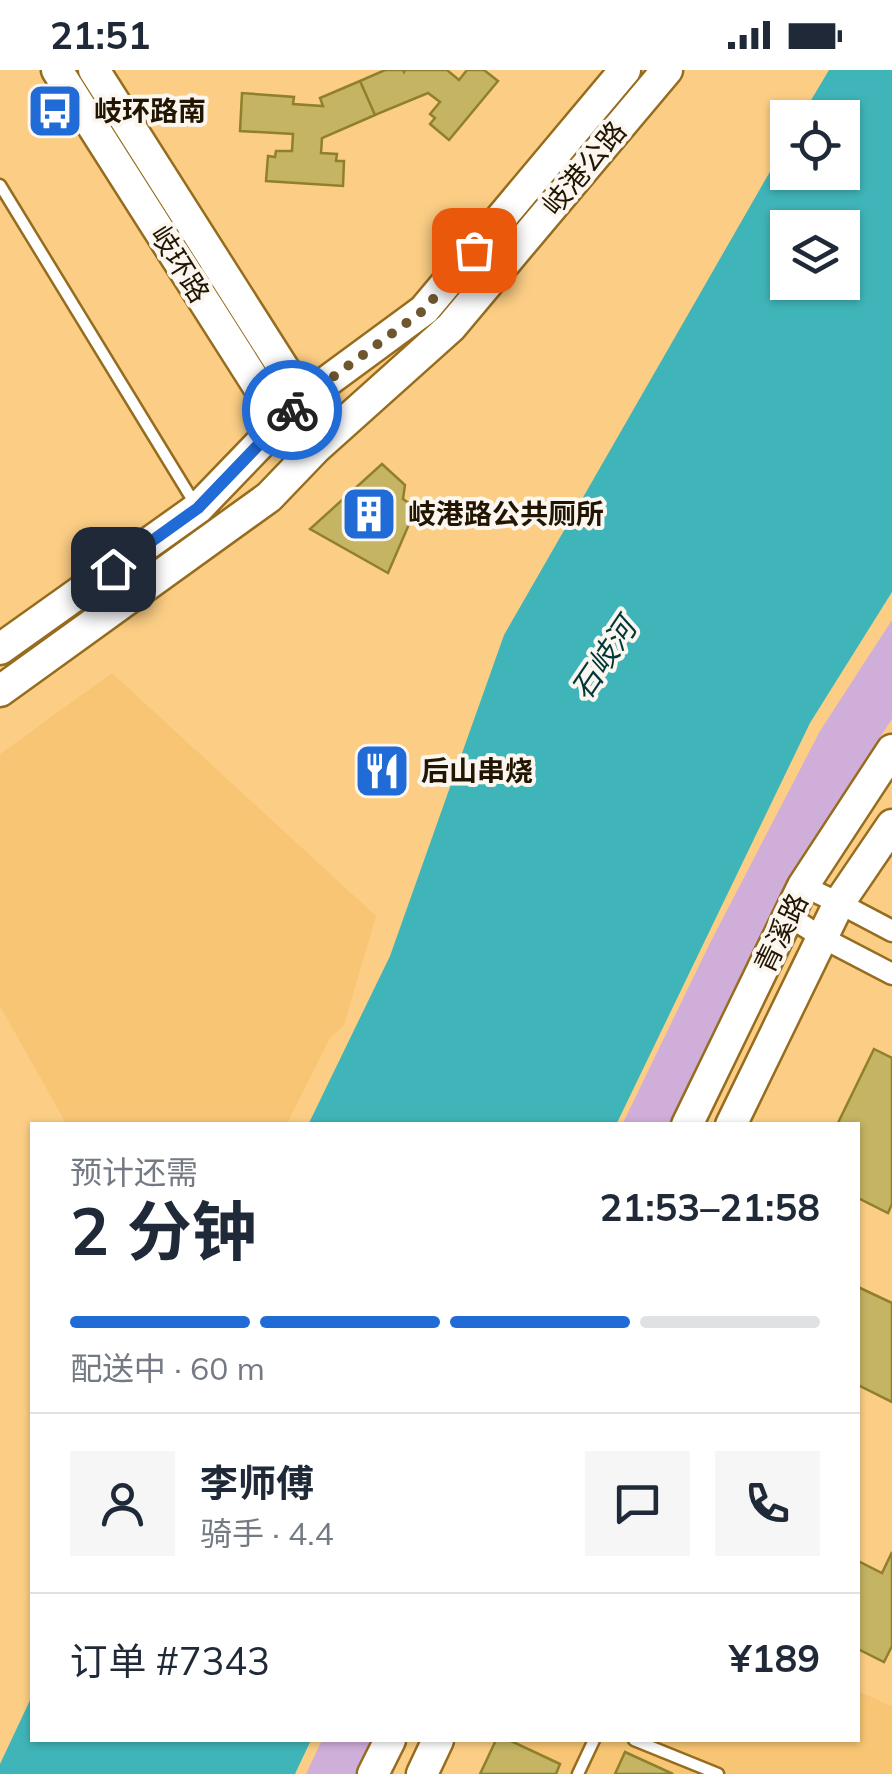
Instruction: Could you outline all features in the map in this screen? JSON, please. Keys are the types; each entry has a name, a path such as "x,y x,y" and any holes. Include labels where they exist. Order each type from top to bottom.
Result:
{"main road":[{"name":"岐环路","path":"57,70 281,422 316,448"},
{"name":"岐环路","path":"94,70 303,399 316,448"},
{"name":"岐港公路","path":"0,649 198,508 303,399 424,310 625,70"},
{"name":"岐港公路","path":"0,691 269,497 316,448 452,327 667,70"},
{"name":"青溪路","path":"688,1122 803,886 892,750"},
{"name":"青溪路","path":"732,1122 821,937 892,825"},
{"path":"374,1774 389,1742"},
{"path":"422,1774 437,1742"}],"street":[{"path":"803,886 892,931"},
{"path":"788,916 892,974"}],"lane":[{"path":"0,184 198,508"},
{"path":"578,1774 593,1742"},
{"path":"639,1742 718,1774"}],"shaded area":[{"path":"892,620 892,719 854,777 758,945 673,1122 623,1122 709,945 820,731"},
{"path":"112,673 376,916 344,1025 330,1038 288,1122 65,1122 0,1006 0,754"},
{"path":"860,1692 892,1706 892,1774 485,1774 500,1742 860,1742"},
{"path":"321,1742 371,1742 355,1774 306,1774"}],"water":[{"name":"石岐河","path":"829,70 892,70 892,592 810,723 617,1122 309,1122 390,956 504,635 770,172 770,190 860,190 860,100 811,100"},
{"path":"30,1700 30,1742 310,1742 295,1774 0,1774 0,1764"}],"building":[{"path":"385,70 447,70 459,80 467,70 484,70 498,81 449,140 430,124 435,118 430,114 440,102 428,93 375,115 360,81"},
{"path":"360,81 375,115 322,138 321,153 337,154 336,161 344,161 343,186 266,181 268,156 275,157 276,151 292,151 293,134 240,131 242,93 294,97 293,104 323,106 320,98"},
{"name":"岐港路公共厕所","path":"382,464 405,485 403,499 413,506 388,573 310,529"},
{"path":"874,1049 892,1058 892,1204 888,1213 860,1199 860,1122 838,1122"},
{"path":"860,1288 892,1303 892,1402 860,1386"},
{"path":"892,1552 892,1646 884,1662 860,1650 860,1562 882,1573"},
{"path":"495,1742 513,1742 560,1764 556,1774 480,1774"},
{"path":"625,1752 673,1774 615,1774"}],"way so far":[{"path":"292,410 424,310 474,250"}],"place":[{"name":"岐环路南","path":"55,111"},
{"name":"岐港路公共厕所","path":"369,514"},
{"name":"后山串烧","path":"382,771"}],"route":[{"path":"113,569 198,508 292,410"}]}
